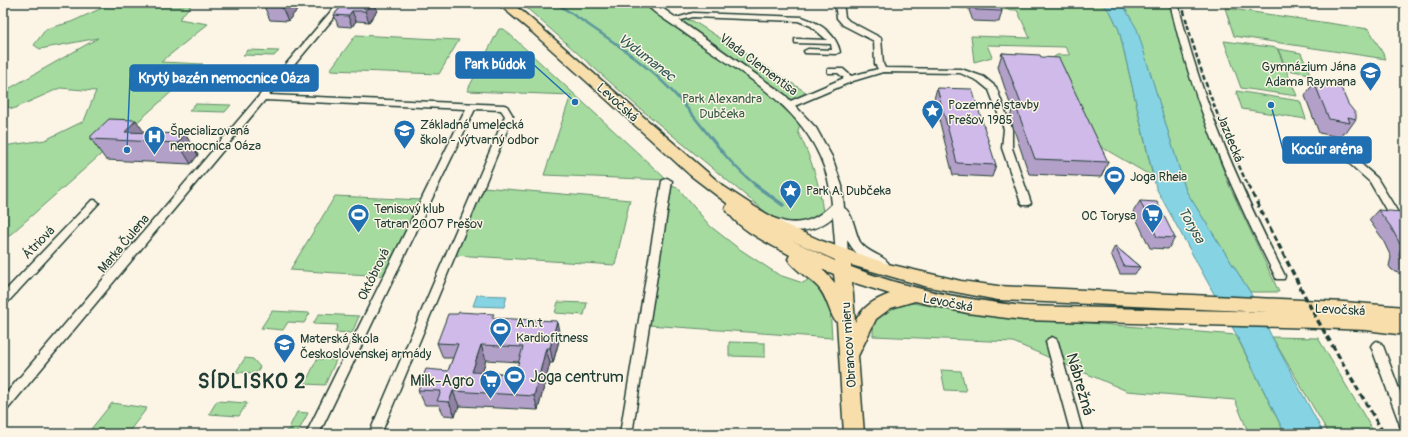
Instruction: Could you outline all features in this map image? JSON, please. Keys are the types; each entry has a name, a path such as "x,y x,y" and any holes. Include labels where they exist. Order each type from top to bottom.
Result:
{"main road":[{"name":"Levočská","path":"503,3 519,14 718,190 728,203 756,220 791,248 842,264 915,296 987,310 1024,313 1206,310"},
{"name":"Levočská","path":"510,3 519,14"},
{"path":"756,220 770,242 813,271 830,290 840,311 849,355"},
{"name":"Levočská","path":"842,264 888,271 925,281 998,293 1206,310"},
{"name":"Obrancov mieru","path":"842,264 854,434"},
{"path":"849,355 866,317 873,309 882,303 915,296"},
{"name":"Levočská","path":"1280,313 1344,309 1405,314"},
{"path":"1206,310 1280,313"},
{"name":"Levočská","path":"1280,313 1405,328"}],"street":[{"name":"Marka Čulena","path":"3,406 342,3"},
{"name":"Vlada Clementisa","path":"649,3 789,105 812,130 827,157 836,186 842,264"},
{"path":"839,3 842,18 846,22 878,40 879,64 883,70"},
{"name":"Jazdecká","path":"1174,3 1188,59 1216,140 1280,276"},
{"path":"1386,3 1405,5"},
{"name":"Vlada Clementisa","path":"674,20 693,15 799,19 814,24 834,42"},
{"path":"798,41 834,42 836,52 808,51"},
{"path":"789,105 850,79 883,70 961,72 981,79 993,89 1008,129 1007,148 1026,203"},
{"path":"831,71 840,71 850,79"},
{"path":"263,97 504,108 509,116 434,292 376,434"},
{"name":"Októbrová","path":"312,434 381,289 472,106"},
{"path":"1334,145 1374,180 1405,233"},
{"path":"626,434 667,181"},
{"name":"Átriová","path":"3,300 94,203"},
{"path":"756,220 788,227 802,228 819,223 838,204 846,221 850,238 857,248 866,256 895,268 998,293"},
{"name":"Nábrežná","path":"1052,342 1078,434"},
{"path":"1377,346 1405,422"}],"green space":[{"path":"113,3 138,7 145,3 193,3 179,19 208,24 161,62 203,64 3,241 3,146 45,140 84,121 96,91 60,88 13,109 3,105 3,92 98,38 40,49 34,45 46,29 71,22"},
{"name":"Park Alexandra Dubčeka","path":"521,3 650,3 667,15 693,21 809,94 780,105 800,123 798,132 814,171 820,192 823,213 802,222 790,222 768,214 637,106"},
{"path":"951,3 1102,3 1111,13 1119,30 1153,177 1091,141 1051,59 1057,55 1070,55 1065,47 987,45 992,57 974,62 971,36 1030,38 1017,10 960,8"},
{"path":"1122,3 1172,3 1202,114 1229,185 1279,292 1250,292 1186,191 1137,30"},
{"path":"1225,8 1369,29 1386,59 1234,36"},
{"path":"499,29 504,29 667,180 544,175 571,95 467,91"},
{"path":"356,35 459,40 439,74 330,70"},
{"path":"1224,41 1277,48 1297,96 1241,88"},
{"path":"1278,49 1301,53 1310,74 1287,70"},
{"path":"248,50 279,51 274,56 243,55"},
{"path":"1236,91 1300,101 1306,119 1242,109"},
{"path":"195,104 231,105 225,112 189,111"},
{"path":"672,186 678,188 710,226 738,248 779,275 803,283 809,279 829,293 832,338 648,325"},
{"path":"483,187 630,200 615,265 454,255"},
{"name":"Tenisový klub Tatran 2007 Prešov","path":"335,196 422,200 384,276 290,270"},
{"path":"899,301 990,315 1236,335 1285,434 1249,434 1235,400 1127,391 1013,342 873,336 874,321 878,313 886,307"},
{"path":"558,302 587,303 584,315 555,313"},
{"path":"272,311 310,313 304,323 288,322 283,330 261,328"},
{"path":"319,314 359,316 352,333 335,332 338,325 313,324"},
{"path":"1272,337 1318,338 1375,434 1329,434"},
{"path":"729,342 765,343 765,357 729,356"},
{"path":"245,358 253,359 260,367 256,373 236,372"},
{"path":"317,359 336,360 325,385 305,384"},
{"path":"941,370 961,371 966,391 945,390"},
{"path":"217,401 247,403 239,416 209,414"},
{"path":"112,403 147,408 127,434 87,434"},
{"path":"297,412 308,413 297,434 286,434"}],"water":[{"name":"Torysa","path":"1101,3 1122,3 1137,29 1186,191 1250,292 1272,337 1324,434 1285,434 1236,334 1156,188 1119,30 1111,13"},
{"path":"477,295 507,296 504,307 473,306"}],"building":[{"path":"267,3 285,3 282,7 264,6"},
{"path":"344,3 372,3 365,11 352,11 348,16 334,15"},
{"path":"973,3 999,3 1002,11 976,10"},
{"path":"1002,53 1040,55 1041,57 1059,58 1108,162 1035,159 1015,104 1021,104"},
{"path":"1322,80 1339,83 1348,104 1356,114 1356,119 1348,117 1350,123 1329,119 1314,82 1323,84"},
{"path":"937,88 972,89 996,165 957,163"},
{"path":"109,119 136,120 125,132 185,134 178,143 91,139 91,136"},
{"path":"1140,201 1157,202 1175,238 1157,237"},
{"path":"1378,210 1401,212 1405,219 1405,262 1399,256 1401,246 1391,227"},
{"path":"1115,246 1140,267 1124,266"},
{"path":"459,312 494,314 492,318 557,321 550,348 546,348 534,396 453,391 449,402 437,401 441,391 418,390 426,369 448,371 458,344 437,343 448,314 458,314","holes":["481,345 523,347 515,374 472,372"]}],"waterway":[{"name":"Vydumanec","path":"556,3 614,42 655,75 679,99 732,163 757,186"},
{"name":"Vydumanec","path":"755,185 783,205"}],"railway":[{"path":"1182,3 1210,96 1248,186"},
{"path":"1248,185 1314,314 1384,434"}],"place":[{"name":"Gymnázium Jána Adama Raymana","path":"1371,92"},
{"name":"Park búdok","path":"575,102"},
{"name":"Kocúr aréna","path":"1271,105"},
{"name":"Pozemné stavby Prešov 1985","path":"933,130"},
{"name":"Krytý bazén nemocnice Oáza","path":"127,150"},
{"name":"Základná umelecká škola - výtvarný odbor","path":"405,150"},
{"name":"Špecializovaná nemocnica Oáza","path":"155,156"},
{"name":"Joga Rheia","path":"1114,196"},
{"name":"Park A. Dubčeka","path":"791,210"},
{"name":"Tenisový klub Tatran 2007 Prešov","path":"358,234"},
{"name":"OC Torysa","path":"1152,234"},
{"name":"A.n.t Kardiofitness","path":"501,348"},
{"name":"Materská škola Československej armády","path":"284,364"},
{"name":"Joga centrum","path":"514,396"},
{"name":"Milk-Agro","path":"490,400"}],"district":[{"name":"SÍDLISKO 2","path":"252,381"}]}
